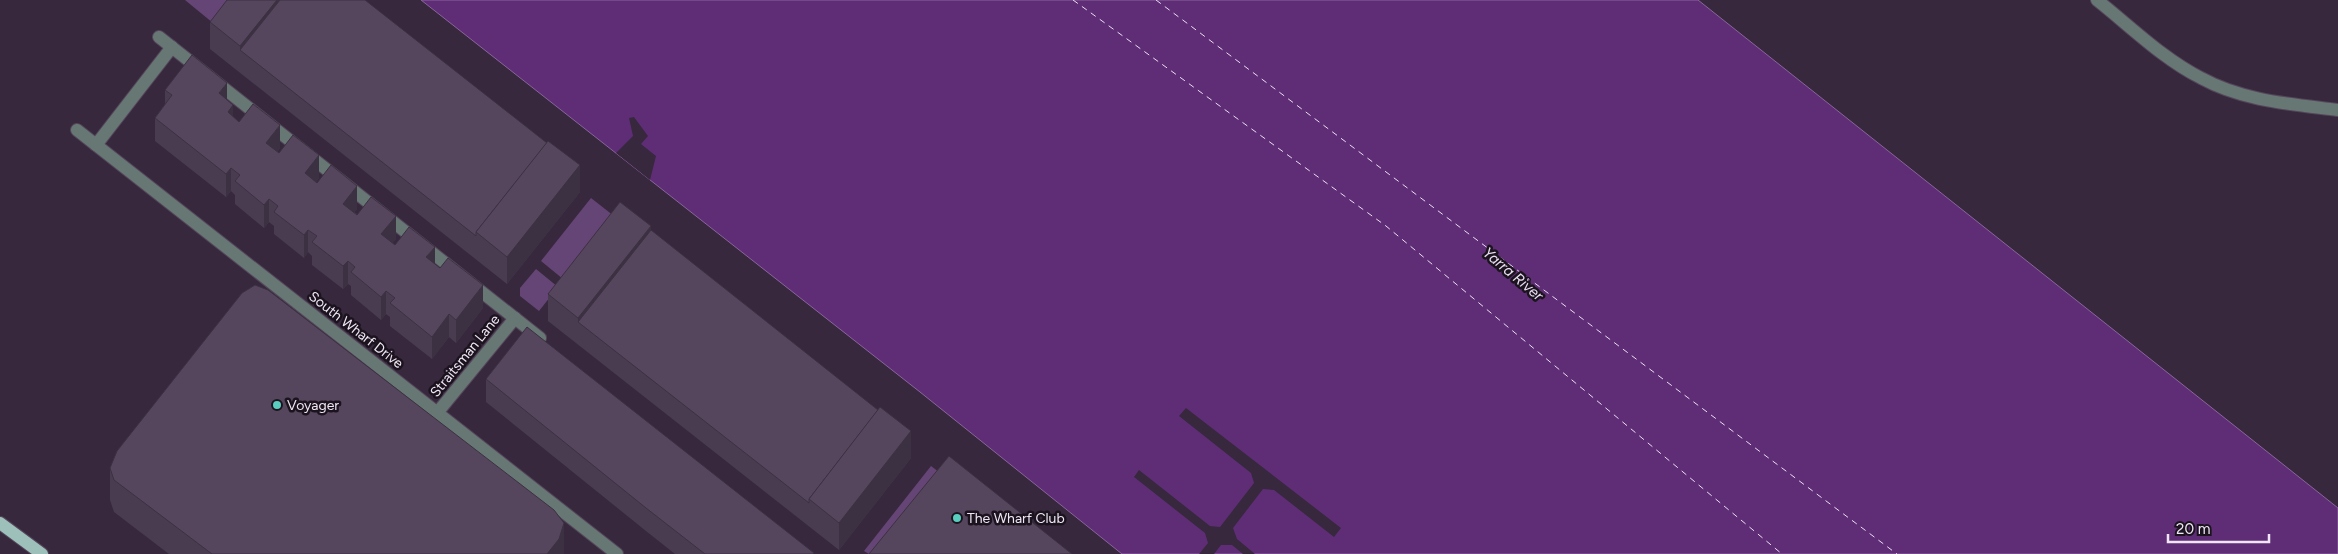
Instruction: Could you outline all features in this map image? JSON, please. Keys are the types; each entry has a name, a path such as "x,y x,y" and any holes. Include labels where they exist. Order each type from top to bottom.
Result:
{"main road":[{"path":"0,523 42,554"}],"street":[{"path":"2096,0 2180,66 2214,85 2276,102 2338,110"},
{"path":"159,37 554,349"},
{"path":"96,145 172,47"},
{"name":"South Wharf Drive","path":"77,130 614,553"},
{"name":"Straitsman Lane","path":"437,413 515,318"}],"shaded area":[{"path":"185,0 231,0 213,23"},
{"path":"591,198 614,216 563,279 541,261"},
{"path":"536,269 558,287 539,311 520,296 520,288"},
{"path":"931,466 948,479 889,554 869,554 864,551"}],"water":[{"name":"Yarra River","path":"421,0 1698,0 2338,508 2338,554 1122,554 920,392"}],"pier":[{"path":"634,117 648,136 641,144 656,156 650,180 616,153 633,136 629,118"},
{"path":"1186,408 1341,528 1334,537 1274,490 1263,489 1233,528 1237,539 1255,554 1243,554 1232,545 1221,545 1214,554 1199,554 1208,543 1205,533 1134,477 1139,470 1210,526 1220,527 1254,483 1251,473 1179,416"}],"building":[{"path":"227,0 277,0 240,46 210,22"},
{"path":"280,0 365,0 547,143 476,232 476,236 240,50"},
{"path":"192,55 227,83 219,93 233,105 228,112 239,122 253,104 280,125 266,143 279,153 293,135 319,155 305,173 317,183 331,165 357,186 343,204 357,215 371,197 396,216 381,234 395,245 409,227 435,247 426,257 440,268 448,258 483,285 456,320 449,314 432,337 390,303 395,298 386,291 381,297 351,272 355,267 348,261 343,266 312,242 317,236 308,230 304,235 274,212 278,206 269,199 264,205 235,181 240,175 231,168 226,174 155,118 172,95 165,90"},
{"path":"548,141 580,165 507,257 476,232"},
{"path":"620,202 651,226 578,318 548,294"},
{"path":"651,230 878,410 809,499 809,503 578,322"},
{"name":"Voyager","path":"255,285 268,290 554,510 564,523 559,539 547,554 212,554 114,480 110,468 117,451 242,293"},
{"path":"527,327 814,553 705,554 646,508 486,379"},
{"path":"880,407 911,431 839,523 809,499"},
{"path":"949,456 1072,554 869,554"}],"ferry route":[{"path":"1073,0 1386,226 1782,554"},
{"path":"1156,0 1897,554"}],"place":[{"name":"Voyager","path":"277,405"},
{"name":"The Wharf Club","path":"957,518"}]}
